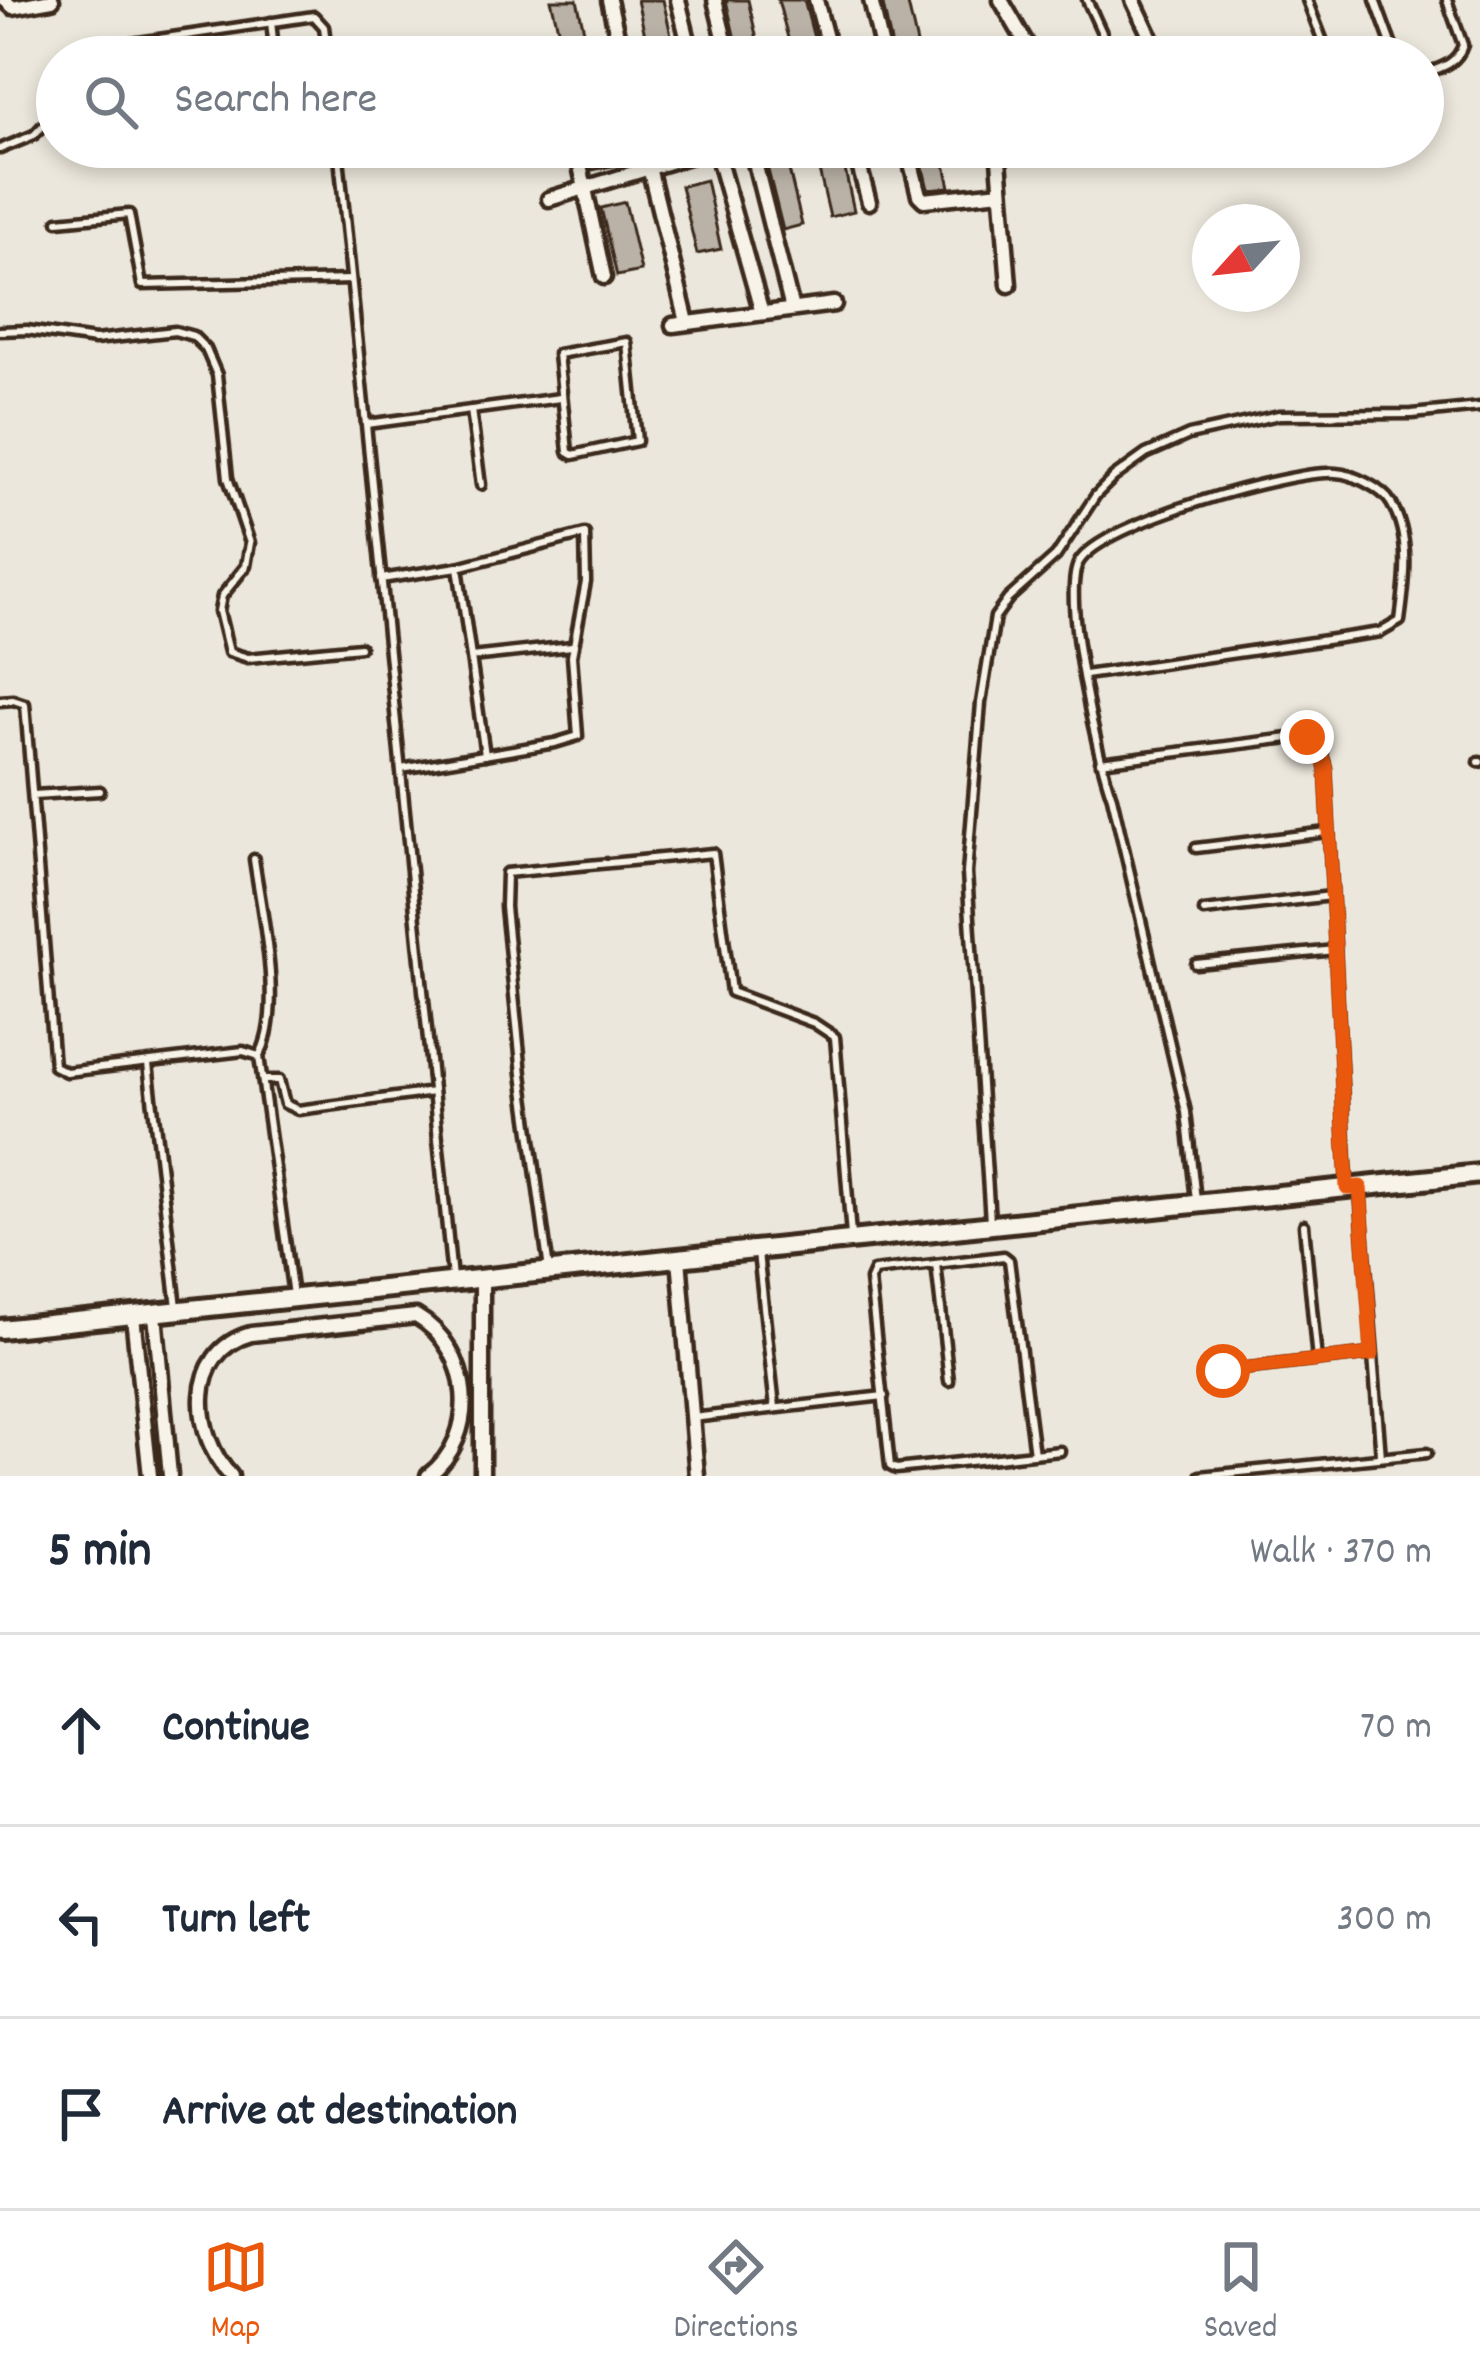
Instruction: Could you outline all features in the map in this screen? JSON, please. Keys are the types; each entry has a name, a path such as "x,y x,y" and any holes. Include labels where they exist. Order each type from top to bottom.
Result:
{"main road":[{"path":"0,1329 1480,1174"}],"street":[{"path":"5,0 13,7 52,0"},
{"path":"609,0 617,36"},
{"path":"678,0 687,36"},
{"path":"716,0 724,36"},
{"path":"816,0 825,36"},
{"path":"871,0 879,36"},
{"path":"1001,0 1022,36"},
{"path":"1133,0 1150,36"},
{"path":"581,168 604,277"},
{"path":"549,199 652,168"},
{"path":"722,168 762,313"},
{"path":"756,168 791,309"},
{"path":"859,168 868,202"},
{"path":"912,168 924,200 1001,192"},
{"path":"999,168 1009,285"},
{"path":"649,169 680,323 834,304"},
{"path":"679,1258 697,1476"},
{"path":"482,1279 482,1476"},
{"path":"155,1314 170,1476"},
{"path":"133,1316 150,1476"},
{"path":"231,1476 204,1434 200,1405 213,1360 235,1340 251,1334 416,1316 455,1358 463,1392 463,1419 455,1446 432,1475"},
{"path":"455,1358 482,1350"}],"lane":[{"path":"1087,0 1103,36"},
{"path":"1307,0 1321,36"},
{"path":"1375,0 1388,36"},
{"path":"1444,65 1456,60 1463,45 1447,0"},
{"path":"178,36 319,18 325,36"},
{"path":"271,22 273,36"},
{"path":"0,149 36,133"},
{"path":"340,168 452,1282"},
{"path":"58,221 129,214 142,285 351,280"},
{"path":"0,331 94,340 175,331 193,336 212,359 228,478 250,543 246,566 222,596 219,611 229,652 248,658 360,647"},
{"path":"626,342 638,441 573,455 568,452 560,398 558,354 626,342"},
{"path":"366,424 560,398"},
{"path":"990,1225 967,873 981,703 995,617 1008,599 1057,556 1096,495 1145,454 1189,435 1279,415 1412,414 1480,407"},
{"path":"471,410 481,484"},
{"path":"1085,675 1394,627 1400,621 1405,570 1404,540 1392,504 1351,476 1310,474 1200,499 1089,550 1079,560 1072,590 1085,675 1100,762 1186,1112 1197,1204"},
{"path":"382,579 458,567 585,534 586,583 572,646 578,736 400,769"},
{"path":"458,567 485,755"},
{"path":"471,657 572,646"},
{"path":"0,701 26,704 55,1066 67,1072 243,1051 259,1056"},
{"path":"1100,762 1307,737 1324,757 1353,1187 1381,1457"},
{"path":"33,795 100,791"},
{"path":"1196,848 1327,832"},
{"path":"549,1272 522,1074 505,907 506,873 712,853 731,992 814,1023 835,1037 852,1240"},
{"path":"254,860 270,998 268,1040 259,1056 294,1299"},
{"path":"1204,911 1330,896"},
{"path":"1196,964 1335,950"},
{"path":"148,1063 178,1311"},
{"path":"265,1081 279,1080 285,1103 298,1110 433,1092"},
{"path":"1304,1225 1317,1360"},
{"path":"758,1250 775,1408"},
{"path":"1034,1454 1009,1260 1004,1256 872,1274 890,1466 896,1469 1034,1454 1060,1451"},
{"path":"936,1264 949,1381"},
{"path":"1223,1371 1372,1354"},
{"path":"692,1418 884,1396"},
{"path":"1200,1476 1427,1453"}],"building":[{"path":"551,0 577,0 585,36 560,36"},
{"path":"637,0 663,0 671,36 645,36"},
{"path":"726,0 748,0 756,36 734,36"},
{"path":"778,0 804,0 813,36 787,36"},
{"path":"882,0 907,0 915,36 890,36"},
{"path":"768,168 789,168 802,225 783,230"},
{"path":"818,168 845,168 854,211 830,217"},
{"path":"923,168 946,168 950,187 928,189"},
{"path":"706,180 721,249 697,254 681,186"},
{"path":"625,202 641,271 617,276 601,208"}],"route":[{"path":"1223,1371 1372,1354 1360,1187 1347,1188 1326,769 1319,747 1307,737"}]}
